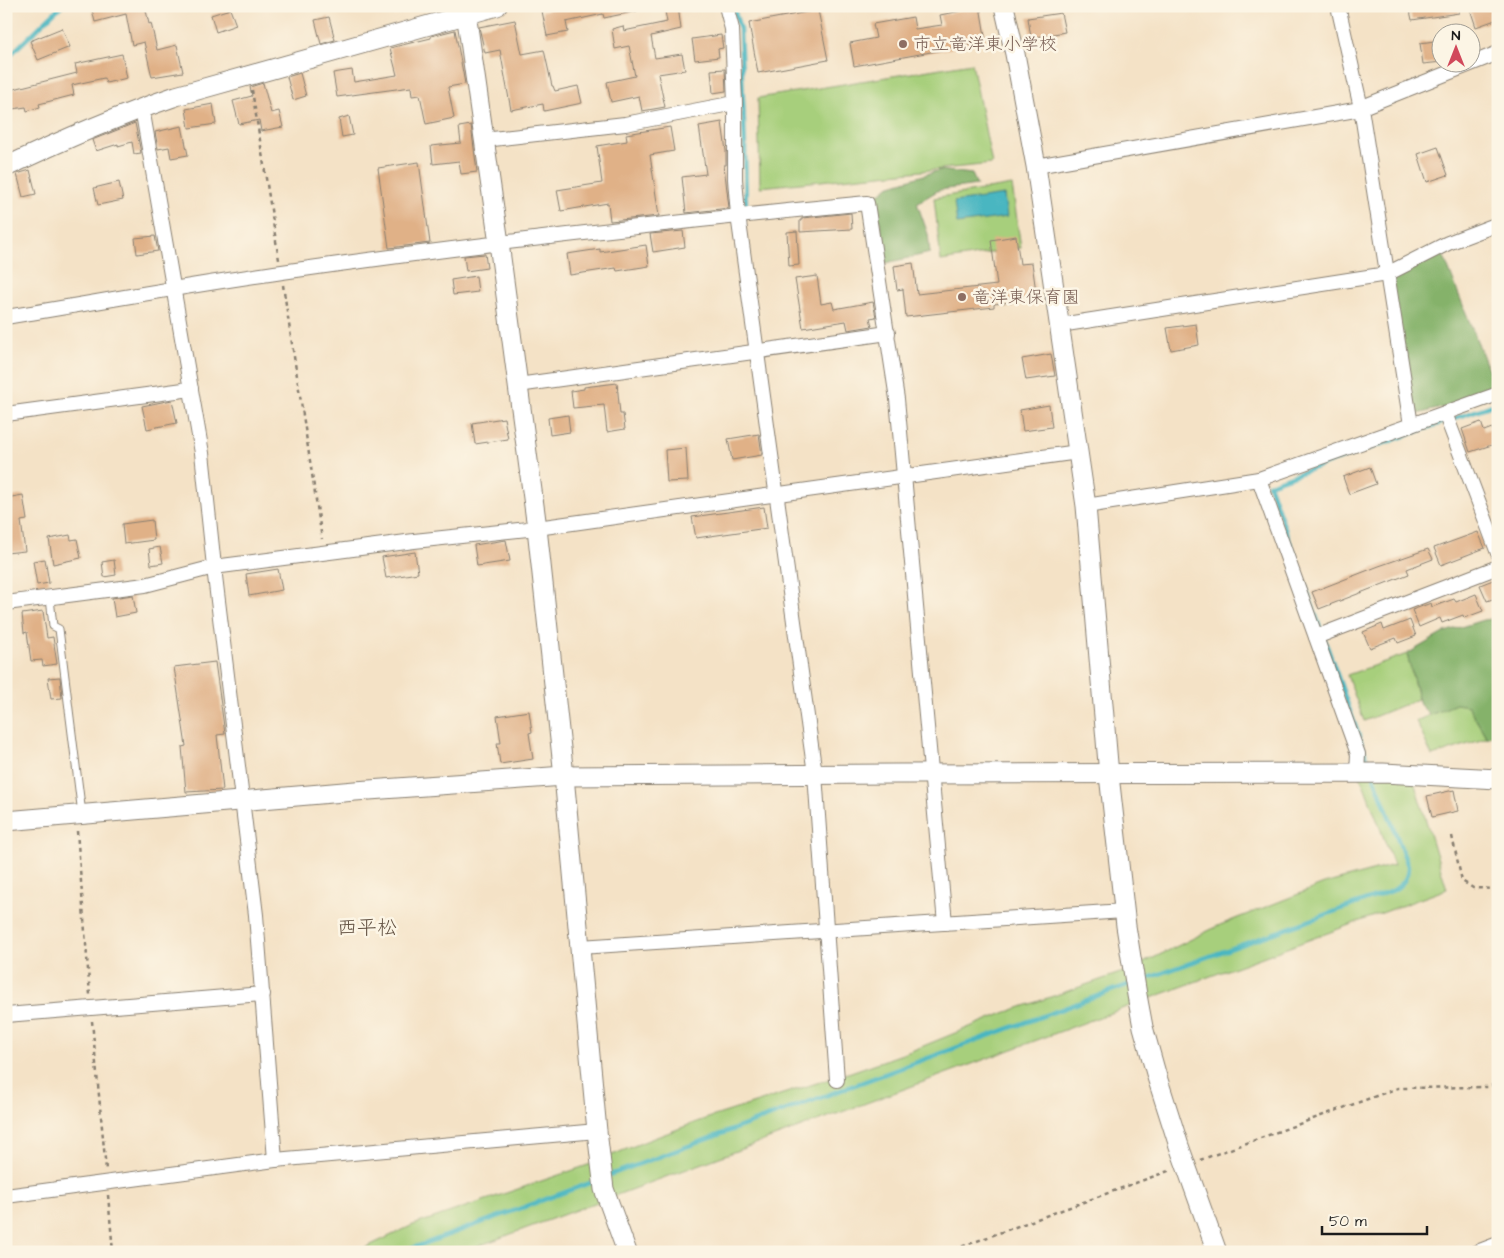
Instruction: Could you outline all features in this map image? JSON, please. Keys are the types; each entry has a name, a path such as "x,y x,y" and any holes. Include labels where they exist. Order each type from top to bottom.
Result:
{"street":[{"path":"6,167 48,147 142,108 466,11 497,6"},
{"path":"726,6 732,29 735,103 735,179 738,215 778,494 815,774 837,1080"},
{"path":"1004,6 1036,166 1086,506 1109,775 1124,911 1143,1027 1157,1077 1217,1252"},
{"path":"1338,6 1361,108 1411,425"},
{"path":"466,11 500,243 537,528 564,776 604,1189 626,1252"},
{"path":"1036,166 1262,128 1361,108 1498,54"},
{"path":"484,140 625,124 735,103"},
{"path":"142,108 202,453 256,915 276,1160"},
{"path":"6,317 281,272 500,243 738,215 867,203 898,399 946,923"},
{"path":"1060,325 1386,274 1448,243 1498,224"},
{"path":"518,385 888,333"},
{"path":"6,414 191,389"},
{"path":"1086,506 1259,479 1498,394"},
{"path":"1445,413 1496,544"},
{"path":"6,604 145,584 214,568 537,528 1078,452"},
{"path":"1259,479 1358,754 1357,773"},
{"path":"1316,637 1498,567"},
{"path":"6,821 355,791 564,776 1357,773 1498,779"},
{"path":"580,947 1124,911"},
{"path":"6,1015 262,994"},
{"path":"6,1196 276,1160 597,1131"},
{"path":"1477,1252 1498,1244"}],"lane":[{"path":"50,598 53,626 59,629 79,815"}],"path":[{"path":"249,76 324,553"},
{"path":"79,815 91,1008 114,1252"},
{"path":"1452,836 1462,881 1473,888 1498,889"},
{"path":"947,1252 1398,1088 1488,1087 1498,1083"}],"green space":[{"path":"972,63 992,164 760,187 758,98"},
{"path":"940,170 972,174 977,185 939,190 917,203 928,234 930,253 886,263 876,197 888,186"},
{"path":"1012,185 1021,248 941,261 934,198"},
{"path":"1440,247 1498,394 1409,416 1387,274"},
{"path":"1498,618 1498,733 1487,738 1468,706 1456,704 1430,715 1420,705 1407,654 1445,632 1483,620"},
{"path":"1407,654 1418,699 1364,721 1347,675"},
{"path":"1461,701 1468,706 1487,738 1432,756 1416,721"},
{"path":"1357,767 1412,775 1447,889 462,1252 356,1252 413,1225 588,1165 702,1120 911,1051 1004,1013 1129,970 1220,925 1324,884 1394,865"}],"water":[{"path":"1004,195 1007,217 957,224 954,202"}],"building":[{"path":"91,6 145,6 157,50 177,45 183,72 152,77 144,42 132,45 126,14 95,22"},
{"path":"566,6 636,6 637,11 604,18 603,14 566,22 568,32 547,36 542,11"},
{"path":"664,6 678,6 681,29 651,36 655,58 682,54 685,70 658,74 665,107 642,111 639,96 611,102 607,82 635,76 629,46 615,49 612,29 623,26 624,31 667,22"},
{"path":"960,6 980,6 986,42 854,66 850,43 876,38 873,24 913,17 915,29 942,25 940,15 961,11"},
{"path":"1409,6 1459,6 1459,13 1412,20"},
{"path":"1469,6 1498,6 1498,19 1482,25 1482,22 1474,22"},
{"path":"230,9 236,25 216,32 211,15"},
{"path":"818,10 828,60 758,73 749,23"},
{"path":"1061,13 1065,32 1031,38 1028,18"},
{"path":"329,17 335,40 321,44 315,20"},
{"path":"515,20 522,54 544,50 552,86 555,91 578,86 582,103 544,111 543,104 511,110 500,50 485,53 479,27"},
{"path":"62,28 70,47 38,60 30,41"},
{"path":"455,30 465,84 448,87 454,118 426,124 420,95 412,96 411,87 337,97 333,73 352,70 354,82 397,75 390,48"},
{"path":"721,35 723,48 718,49 719,57 695,60 692,39"},
{"path":"1432,41 1432,63 1423,64 1420,43"},
{"path":"122,54 127,78 106,83 104,78 72,85 74,95 39,104 40,107 27,111 26,107 6,110 6,91 77,73 75,64"},
{"path":"725,69 726,91 713,93 711,70"},
{"path":"300,73 306,96 293,100 287,77"},
{"path":"263,83 271,113 279,111 283,127 261,131 259,120 239,124 233,101 252,96 250,87"},
{"path":"213,104 216,124 189,128 186,109"},
{"path":"349,116 353,135 342,137 339,119"},
{"path":"722,122 726,151 726,165 724,165 729,208 686,213 682,177 706,174 699,126"},
{"path":"135,123 141,153 134,154 132,142 96,151 92,140"},
{"path":"471,125 477,172 461,174 459,161 433,164 431,146 461,143 459,127"},
{"path":"182,126 188,155 171,158 169,147 158,149 155,132"},
{"path":"670,127 674,151 650,155 659,216 610,221 608,203 561,211 557,190 602,183 597,146 627,141 626,134"},
{"path":"1438,147 1448,175 1427,182 1418,154"},
{"path":"419,162 430,243 389,248 378,168"},
{"path":"30,170 36,194 23,197 17,174"},
{"path":"119,182 123,200 98,205 94,188"},
{"path":"851,213 852,229 800,232 800,220 802,218"},
{"path":"683,231 685,247 653,252 650,234"},
{"path":"797,231 799,265 789,266 787,232"},
{"path":"155,236 158,251 137,254 135,238"},
{"path":"1016,236 1020,264 1032,263 1037,299 994,304 994,307 906,317 903,289 897,290 894,266 913,263 917,294 997,285 991,240"},
{"path":"646,245 649,266 617,271 616,268 570,275 567,254 600,249 600,252"},
{"path":"485,254 487,268 466,271 464,256"},
{"path":"476,276 478,292 453,295 451,280"},
{"path":"817,276 821,304 832,302 834,309 873,302 876,317 870,318 872,326 848,330 846,321 803,328 795,279"},
{"path":"1196,324 1199,345 1171,350 1167,328"},
{"path":"1051,354 1055,376 1026,380 1022,359"},
{"path":"617,383 620,414 623,414 625,429 607,432 604,405 573,408 571,391 584,389 584,387"},
{"path":"172,400 177,423 147,429 142,406"},
{"path":"1049,405 1052,427 1023,431 1020,410"},
{"path":"568,415 570,432 550,435 548,418"},
{"path":"504,418 508,439 475,444 472,423"},
{"path":"1481,422 1484,431 1492,428 1498,443 1470,452 1462,429"},
{"path":"759,434 762,455 732,460 728,439"},
{"path":"686,448 688,481 667,482 665,450"},
{"path":"1370,467 1376,484 1349,494 1343,477"},
{"path":"23,495 27,520 21,521 25,551 6,553 6,498"},
{"path":"764,507 767,528 696,538 692,517"},
{"path":"152,520 154,540 124,544 122,524"},
{"path":"1478,532 1485,548 1441,565 1434,548"},
{"path":"70,535 71,540 77,539 81,558 53,564 49,539"},
{"path":"506,540 510,561 477,566 474,545"},
{"path":"160,547 163,563 151,565 149,549"},
{"path":"1428,549 1433,559 1407,569 1409,574 1319,609 1312,592"},
{"path":"415,552 418,573 386,578 382,557"},
{"path":"45,559 49,583 37,585 33,561"},
{"path":"114,560 116,575 104,577 102,562"},
{"path":"278,569 282,590 249,596 246,574"},
{"path":"1498,578 1498,597 1487,601 1480,585"},
{"path":"1476,594 1483,611 1464,618 1463,615 1442,623 1440,618 1419,627 1412,610 1431,603 1432,607 1454,599 1456,602"},
{"path":"133,595 136,613 115,617 112,598"},
{"path":"43,611 47,638 53,637 57,664 43,666 42,660 31,661 27,632 24,633 22,614"},
{"path":"1410,620 1416,636 1398,643 1396,638 1370,648 1363,632 1382,624 1384,630"},
{"path":"215,662 225,734 217,735 223,790 186,792 182,747 186,746 174,667"},
{"path":"60,677 62,698 51,699 48,678"},
{"path":"529,711 532,732 529,733 533,759 500,764 497,743 501,743 497,716"},
{"path":"1454,790 1458,811 1432,817 1427,796"}],"waterway":[{"path":"6,59 61,6"},
{"path":"733,6 740,29 746,213"},
{"path":"1370,767 1269,484 1498,403"},
{"path":"1140,981 1392,891 1399,886 1406,878 1408,866 1374,777"},
{"path":"607,1176 1130,984"},
{"path":"402,1252 598,1180"}],"place":[{"name":"市立竜洋東小学校","path":"903,44"},
{"name":"竜洋東保育園","path":"962,297"}],"district":[{"name":"西平松","path":"367,928"}]}
